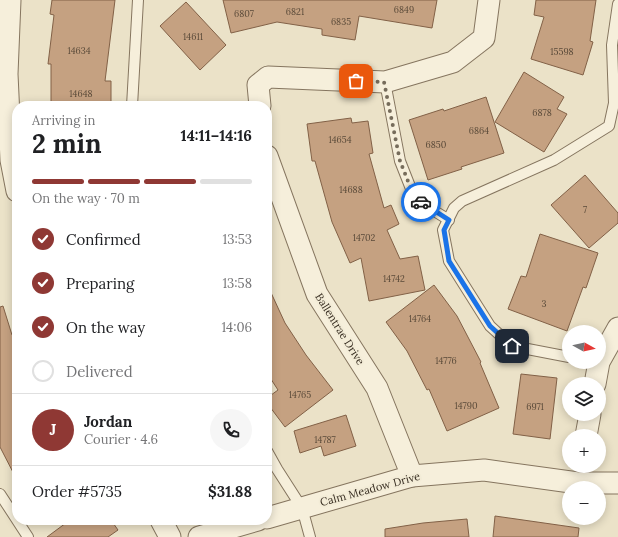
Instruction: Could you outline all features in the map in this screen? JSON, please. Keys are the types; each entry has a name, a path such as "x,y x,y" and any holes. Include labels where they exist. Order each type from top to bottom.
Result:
{"street":[{"path":"10,0 7,74 12,165"},
{"path":"260,101 258,85 268,77 384,82 454,62 484,38 489,0"},
{"name":"Ballentrae Drive","path":"272,170 317,294 377,388 412,476"},
{"path":"606,348 618,328"},
{"name":"Calm Meadow Drive","path":"272,517 412,476 484,470 579,475 618,483"},
{"path":"164,525 170,537"},
{"path":"199,537 241,525"}],"lane":[{"path":"132,101 138,0"},
{"path":"562,356 512,346 490,326 449,261 444,230 454,208 462,201 554,160 609,126 614,103 612,45 618,4"},
{"path":"384,82 400,161 415,199 449,220"},
{"path":"272,460 302,508 310,537"},
{"path":"0,494 12,512"},
{"path":"20,525 28,537"}],"building":[{"path":"52,0 115,0 105,81 111,81 111,101 51,101 51,64 48,64 54,15 50,14"},
{"path":"223,0 437,0 432,28 359,16 355,40 322,35 322,29 277,22 231,33"},
{"path":"536,0 596,0 590,41 593,42 583,75 531,59 544,17 534,15"},
{"path":"186,2 226,45 200,70 160,26"},
{"path":"524,72 564,97 557,109 567,114 544,152 495,122"},
{"path":"486,97 504,153 461,167 462,169 428,180 409,120 443,109 444,111"},
{"path":"351,118 352,123 368,121 373,153 369,154 384,208 391,205 399,224 387,230 400,259 418,256 425,290 369,301 361,258 350,263 332,222 315,161 312,161 307,124"},
{"path":"585,175 618,213 618,223 589,248 551,205"},
{"path":"540,234 598,253 586,288 583,287 569,325 562,325 562,329 508,309 521,276 526,277"},
{"path":"434,285 457,316 481,362 480,363 499,408 447,431 429,389 427,390 407,351 386,322"},
{"path":"272,295 285,323 306,355 333,390 285,427 272,410 272,394 278,390 272,381"},
{"path":"3,306 12,335 12,470 0,447 0,307"},
{"path":"521,374 557,378 550,439 513,434"},
{"path":"346,415 356,446 324,456 321,446 300,453 294,431"},
{"path":"495,516 579,528 578,537 493,537"},
{"path":"467,519 469,537 385,537 385,529 423,523"},
{"path":"63,525 114,525 118,530 108,537 47,537"}],"way so far":[{"path":"356,81 384,82 400,161 415,199 421,202"}],"route":[{"path":"421,202 449,220 444,230 449,261 490,326 512,346"}]}
